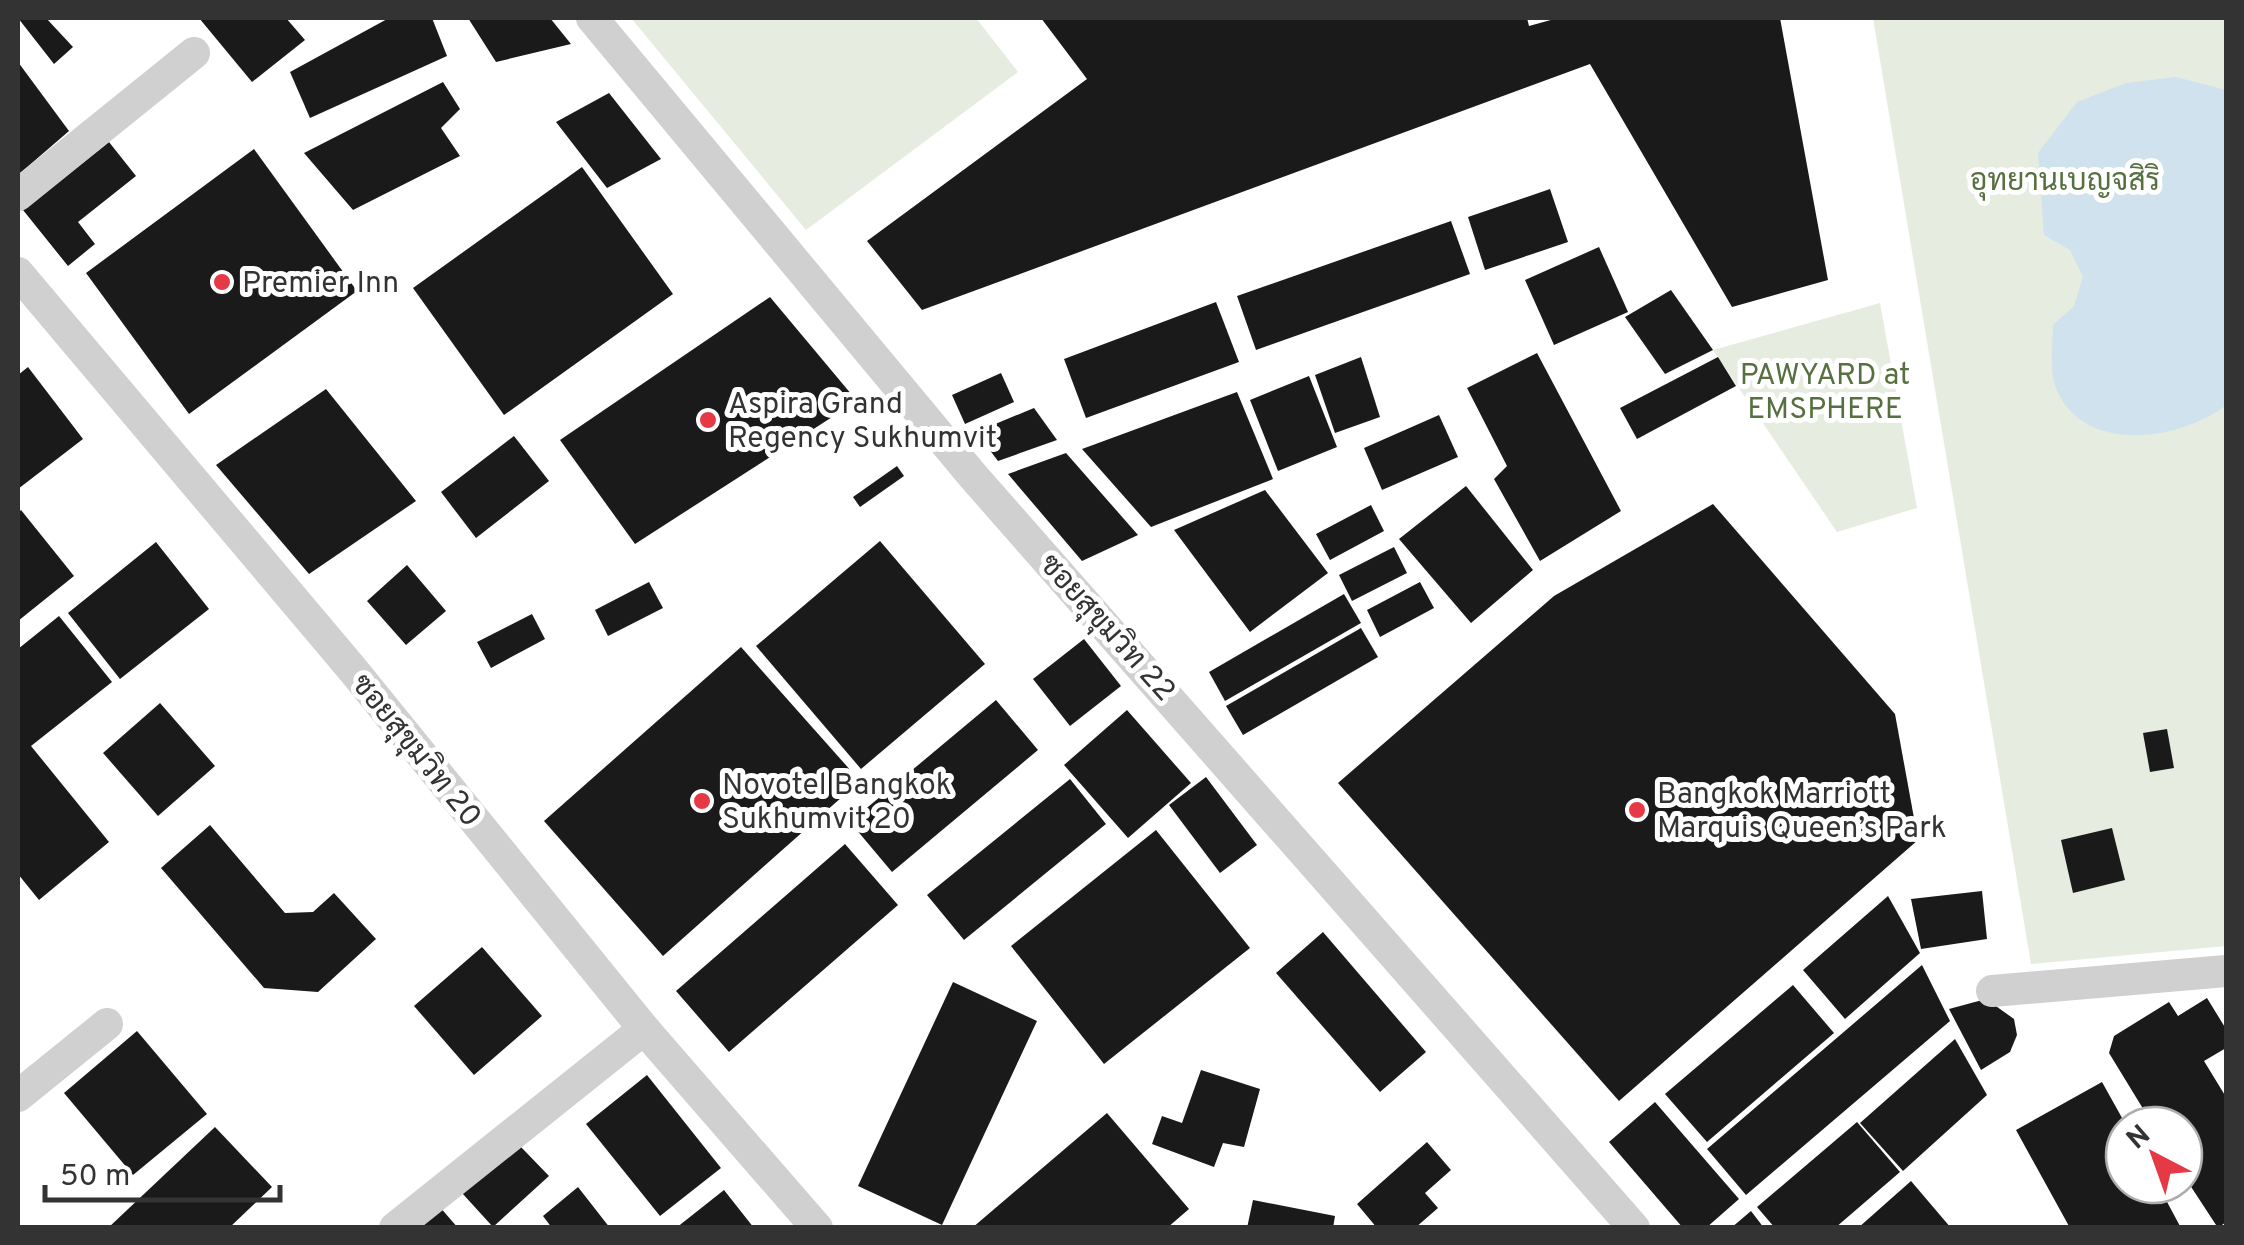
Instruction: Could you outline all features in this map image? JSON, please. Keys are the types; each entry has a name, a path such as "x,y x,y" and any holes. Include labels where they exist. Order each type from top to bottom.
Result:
{"street":[{"name":"ซอยสุขุมวิท 22","path":"592,18 973,476 1634,1228"},
{"path":"18,195 194,53"},
{"name":"ซอยสุขุมวิท 20","path":"24,296 353,670 644,1028 817,1228"},
{"path":"1992,991 2226,971"},
{"path":"18,1096 107,1024"},
{"path":"395,1228 644,1028"}],"green space":[{"path":"631,18 976,18 1018,72 806,230"},
{"name":"อุทยานเบญจสิริ","path":"1873,18 2226,18 2226,946 2031,964"},
{"name":"PAWYARD at EMSPHERE","path":"1880,303 1917,508 1837,532 1713,350"}],"water":[{"path":"2176,77 2226,90 2226,405 2184,427 2159,433 2109,432 2087,424 2069,409 2054,381 2053,325 2074,306 2083,277 2070,250 2044,235 2038,153 2077,102 2126,83"}],"building":[{"path":"18,18 46,18 73,47 54,64"},
{"path":"199,18 286,18 305,40 252,82"},
{"path":"389,18 432,18 447,56 310,118 290,72"},
{"path":"468,18 550,18 571,44 496,62"},
{"path":"1041,18 1527,18 1529,26 1558,18 1780,18 1828,280 1732,307 1590,64 922,310 867,241 1087,79"},
{"path":"18,62 69,131 18,175"},
{"path":"443,82 460,109 441,128 460,156 353,210 304,153"},
{"path":"609,93 661,159 607,188 556,122"},
{"path":"109,142 136,176 78,222 95,244 68,266 23,210"},
{"name":"Premier Inn","path":"254,149 357,291 189,414 86,273"},
{"path":"582,167 673,294 504,415 413,288"},
{"path":"1550,189 1568,242 1485,270 1468,217"},
{"path":"1451,221 1470,274 1256,350 1237,296"},
{"path":"1599,247 1628,312 1554,345 1525,280"},
{"path":"1671,290 1713,350 1665,374 1625,317"},
{"name":"Aspira Grand Regency Sukhumvit","path":"770,297 857,401 635,544 560,440"},
{"path":"1216,302 1239,362 1086,418 1064,359"},
{"path":"1537,353 1621,511 1540,561 1494,479 1507,466 1467,388"},
{"path":"1361,357 1380,417 1335,433 1315,375"},
{"path":"1718,357 1736,386 1637,439 1620,408"},
{"path":"28,367 83,439 18,489 18,375"},
{"path":"1001,373 1014,402 965,424 952,395"},
{"path":"1309,376 1337,447 1278,471 1250,400"},
{"path":"326,389 416,501 309,574 216,465"},
{"path":"1237,392 1273,479 1151,527 1082,449"},
{"path":"1034,408 1057,440 998,461 976,432"},
{"path":"1439,415 1458,457 1382,490 1364,448"},
{"path":"514,436 549,481 476,538 441,492"},
{"path":"1066,453 1138,535 1082,561 1008,474"},
{"path":"897,466 904,476 860,507 853,497"},
{"path":"1466,486 1533,570 1471,623 1399,539"},
{"path":"1265,490 1328,573 1250,632 1174,530"},
{"name":"Bangkok Marriott Marquis Queen’s Park","path":"1713,504 1895,714 1918,840 1619,1101 1338,783 1554,596"},
{"path":"1371,505 1384,531 1330,560 1316,534"},
{"path":"21,510 74,576 18,621 18,513"},
{"path":"880,541 985,664 861,769 756,646"},
{"path":"156,542 209,609 120,679 68,613"},
{"path":"1394,547 1407,573 1352,601 1339,575"},
{"path":"407,565 446,611 406,645 367,601"},
{"path":"649,582 663,608 608,636 595,610"},
{"path":"1420,582 1434,608 1380,637 1367,610"},
{"path":"1344,594 1361,623 1225,701 1209,672"},
{"path":"532,614 545,639 491,668 477,642"},
{"path":"59,616 112,682 31,746 109,842 39,900 18,874 18,649"},
{"path":"1361,628 1378,657 1243,735 1226,706"},
{"path":"1084,639 1121,686 1070,726 1033,679"},
{"name":"Novotel Bangkok Sukhumvit 20","path":"741,647 860,781 663,956 544,821"},
{"path":"996,700 1038,750 892,872 850,822"},
{"path":"160,703 215,766 158,816 103,753"},
{"path":"1127,710 1191,783 1128,838 1064,765"},
{"path":"2167,729 2174,768 2150,772 2143,733"},
{"path":"1206,777 1257,845 1220,873 1169,805"},
{"path":"1070,779 1106,824 964,940 927,895"},
{"path":"210,825 285,913 313,912 334,893 376,939 318,992 264,988 161,868"},
{"path":"2112,828 2125,880 2073,893 2061,840"},
{"path":"1156,830 1250,948 1104,1064 1011,946"},
{"path":"845,844 898,905 729,1052 676,991"},
{"path":"1982,891 1987,939 1921,949 1911,899"},
{"path":"1888,896 1920,953 1845,1019 1803,970"},
{"path":"1323,932 1426,1052 1380,1092 1276,973"},
{"path":"482,947 542,1016 474,1075 414,1006"},
{"path":"1922,965 1950,1021 1746,1195 1707,1149"},
{"path":"953,982 1037,1021 942,1225 858,1186"},
{"path":"1793,985 1834,1033 1707,1142 1665,1094"},
{"path":"2207,998 2226,1029 2226,1048 2204,1061 2226,1097 2226,1222 2218,1228 2203,1205 2204,1105 2141,1105 2109,1053 2114,1036 2169,1002 2178,1016"},
{"path":"1986,999 2014,1019 2017,1035 2010,1052 1981,1070 1949,1009"},
{"path":"137,1031 207,1114 133,1175 64,1093"},
{"path":"1955,1039 1987,1095 1903,1171 1860,1123"},
{"path":"1201,1070 1260,1089 1244,1147 1223,1143 1214,1167 1152,1144 1162,1116 1182,1123"},
{"path":"647,1075 721,1168 660,1216 586,1124"},
{"path":"2102,1082 2115,1105 2104,1105 2104,1205 2169,1205 2181,1228 2070,1228 2016,1130"},
{"path":"1655,1102 1739,1199 1706,1228 1683,1228 1609,1142"},
{"path":"1107,1113 1189,1209 1167,1228 972,1228"},
{"path":"1857,1122 1900,1172 1835,1228 1775,1228 1757,1207"},
{"path":"215,1127 272,1187 229,1228 108,1228"},
{"path":"1427,1142 1451,1170 1425,1193 1438,1208 1415,1228 1377,1228 1357,1204"},
{"path":"520,1146 549,1176 493,1227 462,1193"},
{"path":"1911,1181 1951,1228 1858,1228"},
{"path":"578,1187 610,1228 552,1228 543,1216"},
{"path":"724,1190 754,1228 676,1228"},
{"path":"1253,1200 1335,1216 1333,1228 1247,1228"},
{"path":"439,1206 458,1228 414,1228"},
{"path":"1751,1211 1764,1228 1731,1228"}],"place":[{"name":"Premier Inn","path":"222,282"},
{"name":"Aspira Grand Regency Sukhumvit","path":"708,420"},
{"name":"Novotel Bangkok Sukhumvit 20","path":"702,801"},
{"name":"Bangkok Marriott Marquis Queen’s Park","path":"1637,810"}]}
